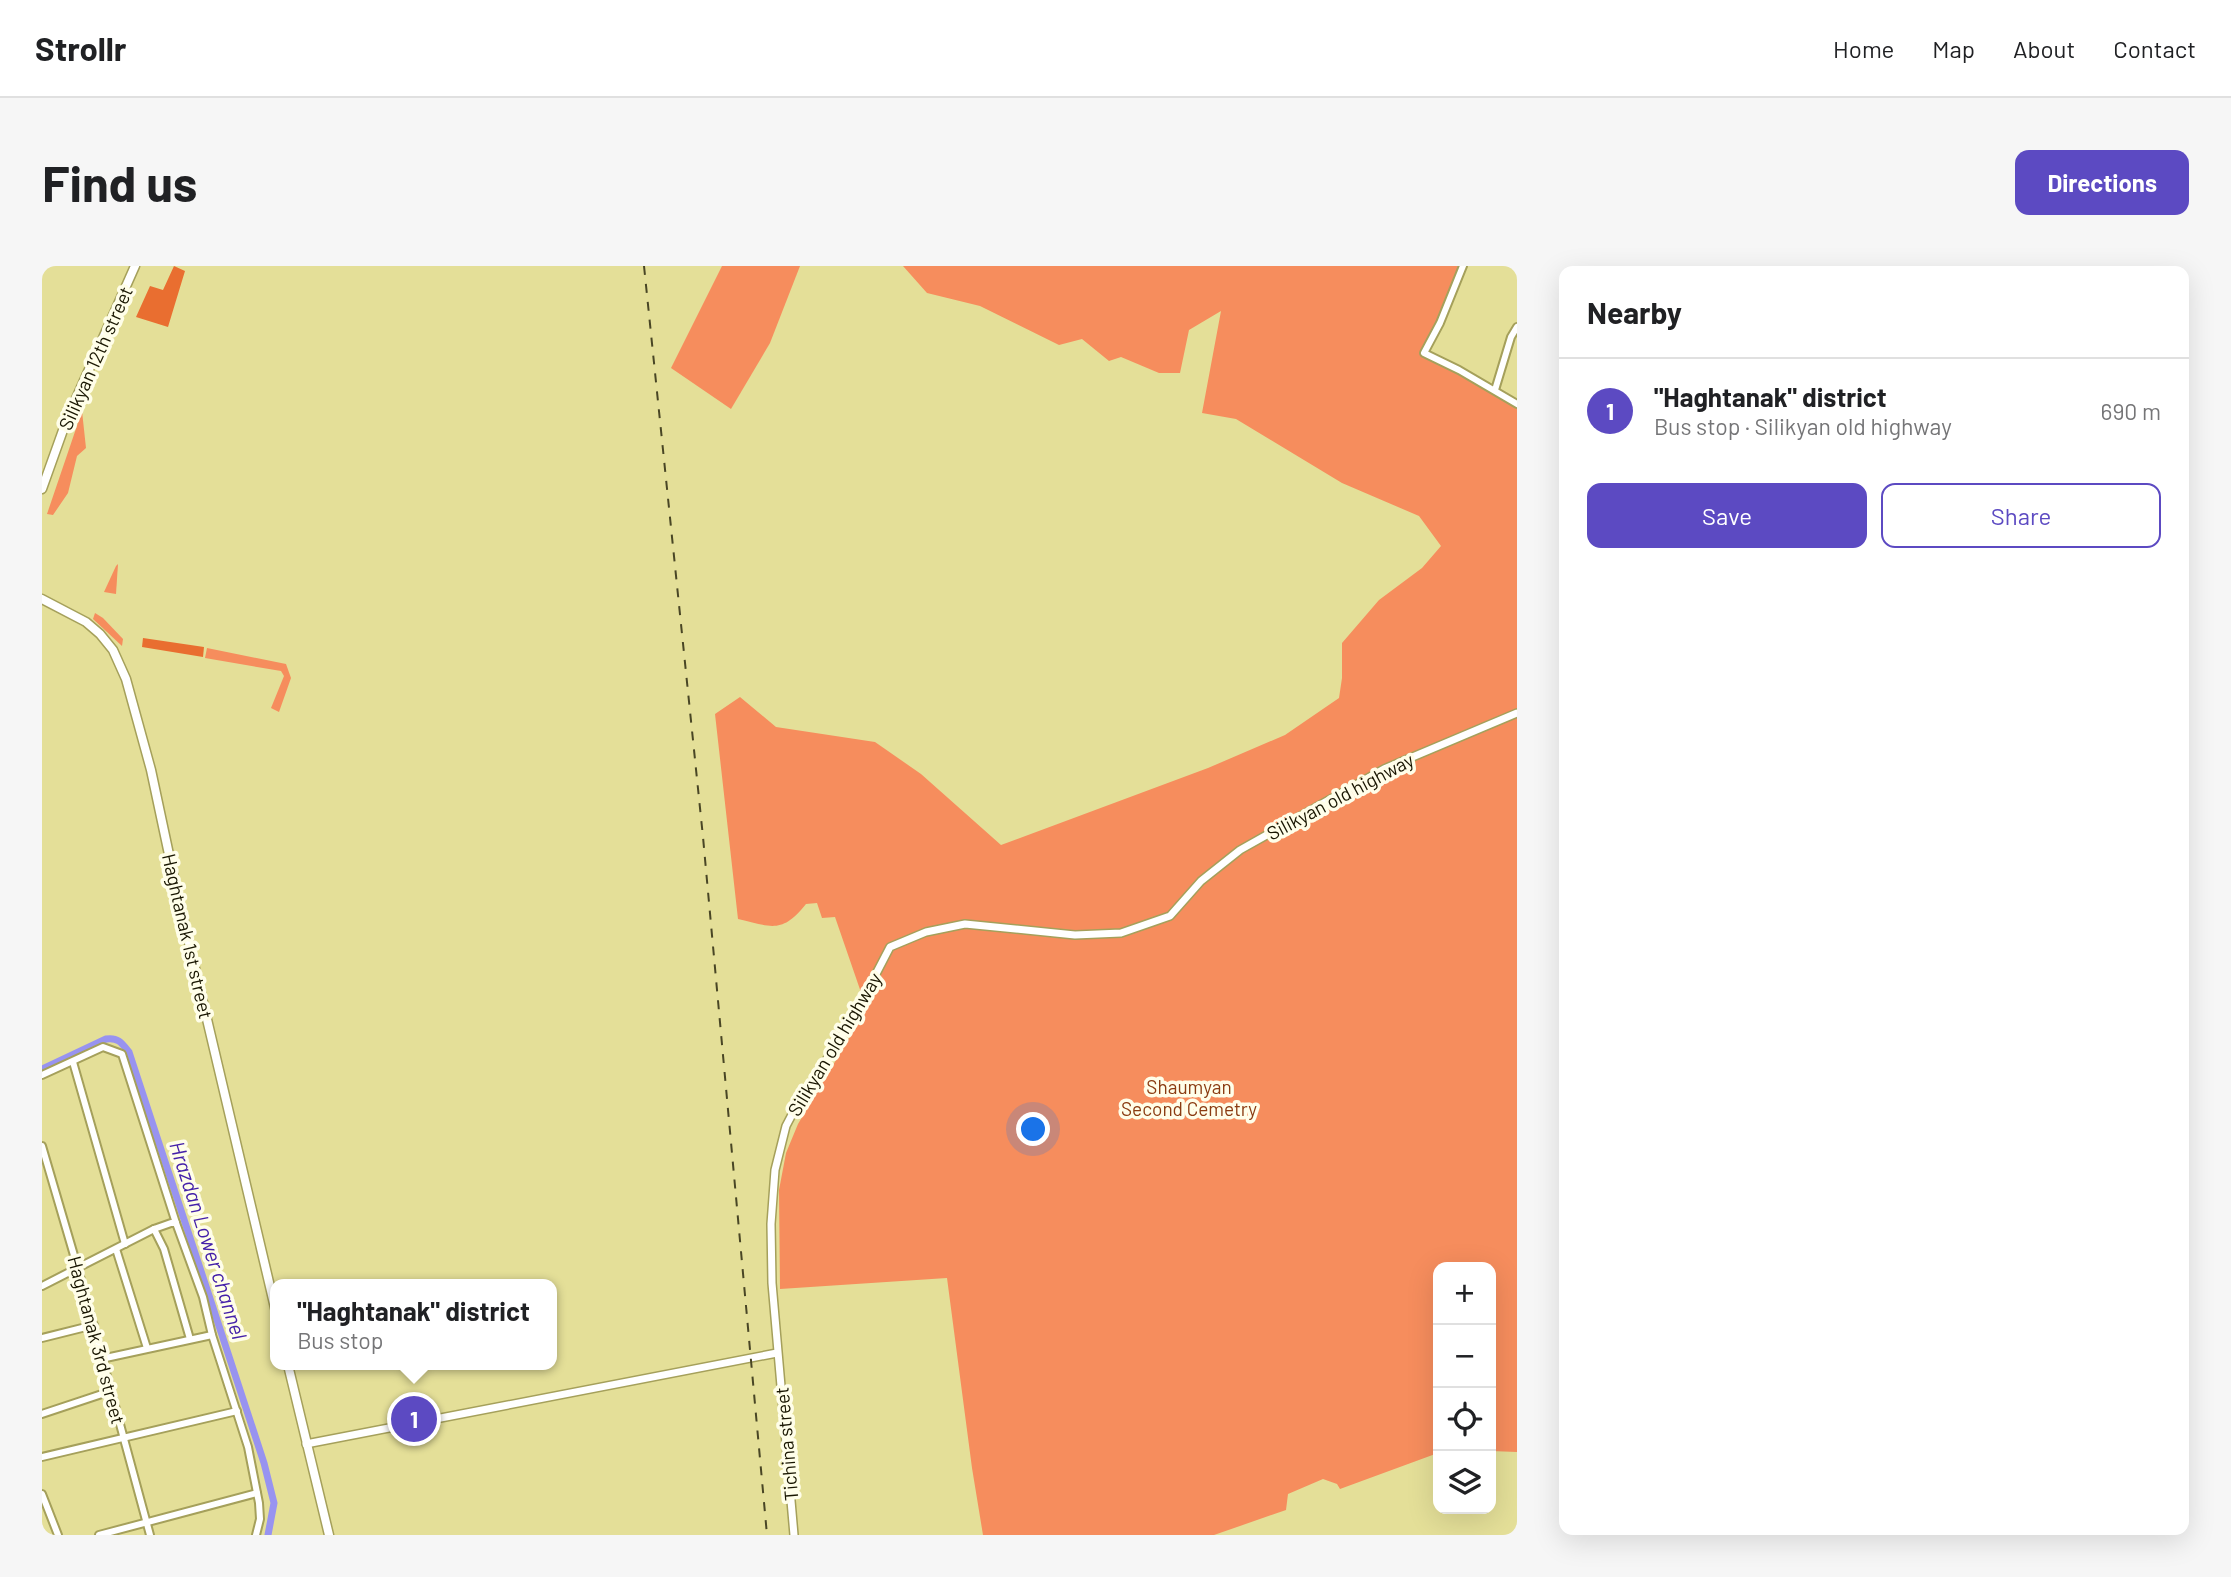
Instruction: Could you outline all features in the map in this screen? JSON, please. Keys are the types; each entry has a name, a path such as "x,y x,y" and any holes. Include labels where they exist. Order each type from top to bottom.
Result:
{"main road":[{"name":"Silikyan 12th street","path":"42,489 67,419 135,266"},
{"name":"Haghtanak 1st street","path":"42,598 86,622 100,634 113,650 126,679 151,770 270,1287"},
{"path":"289,1370 329,1535"}],"street":[{"path":"1462,266 1440,323 1424,353 1517,404"},
{"path":"1494,390 1511,337 1517,327"},
{"name":"Silikyan old highway","path":"777,1353 771,1224 775,1170 786,1126 851,1022 890,947 926,932 965,924 1075,935 1121,933 1170,916 1201,881 1240,850 1384,769 1517,713"},
{"path":"42,1075 103,1047 122,1054 176,1223 203,1297 212,1335 248,1447 260,1519 256,1535"},
{"path":"73,1062 125,1244"},
{"name":"Haghtanak 3rd street","path":"42,1146 94,1325 150,1535"},
{"path":"42,1286 154,1229 176,1223"},
{"path":"154,1229 164,1249 190,1339"},
{"path":"116,1249 147,1348"},
{"path":"42,1338 94,1325"},
{"path":"102,1359 212,1335"},
{"path":"306,1444 777,1353"},
{"name":"Tichina street","path":"777,1353 794,1535"},
{"path":"42,1414 111,1391"},
{"path":"42,1457 237,1411"},
{"path":"99,1535 257,1493"},
{"path":"42,1494 55,1534"}],"green space":[{"path":"722,266 800,266 770,343 731,409 671,368"},
{"name":"Shaumyan Second Cemetry","path":"903,266 1461,266 1445,308 1423,349 1517,400 1517,1452 1496,1451 1496,1262 1433,1262 1433,1455 1340,1489 1337,1484 1323,1479 1288,1494 1286,1510 1214,1535 983,1535 947,1278 780,1289 779,1190 786,1153 798,1124 858,1023 865,1004 835,917 822,918 817,903 806,904 790,920 776,926 738,919 715,714 740,697 776,727 875,742 921,774 1001,845 1208,768 1285,735 1339,698 1342,643 1379,600 1422,568 1441,546 1419,516 1342,483 1236,419 1202,413 1221,311 1189,330 1180,373 1159,373 1121,357 1109,361 1082,339 1059,345 980,306 927,293"},
{"path":"82,411 86,448 77,456 68,493 53,515 47,514"},
{"path":"118,564 116,594 104,592 116,566"},
{"path":"95,613 123,639 122,646 93,619"},
{"path":"207,648 286,664 291,678 279,712 271,708 284,676 281,671 205,658"}],"shaded area":[{"path":"174,266 185,271 168,327 136,317 150,286 163,290"},
{"path":"143,638 204,647 203,657 142,647"}],"waterway":[{"name":"Hrazdan Lower channel","path":"42,1069 106,1039 117,1040 129,1052 264,1463 274,1503 268,1535"}],"railway":[{"path":"644,266 703,837 767,1535"}],"place":[{"name":"\"Haghtanak\" district","path":"414,1419"}]}
